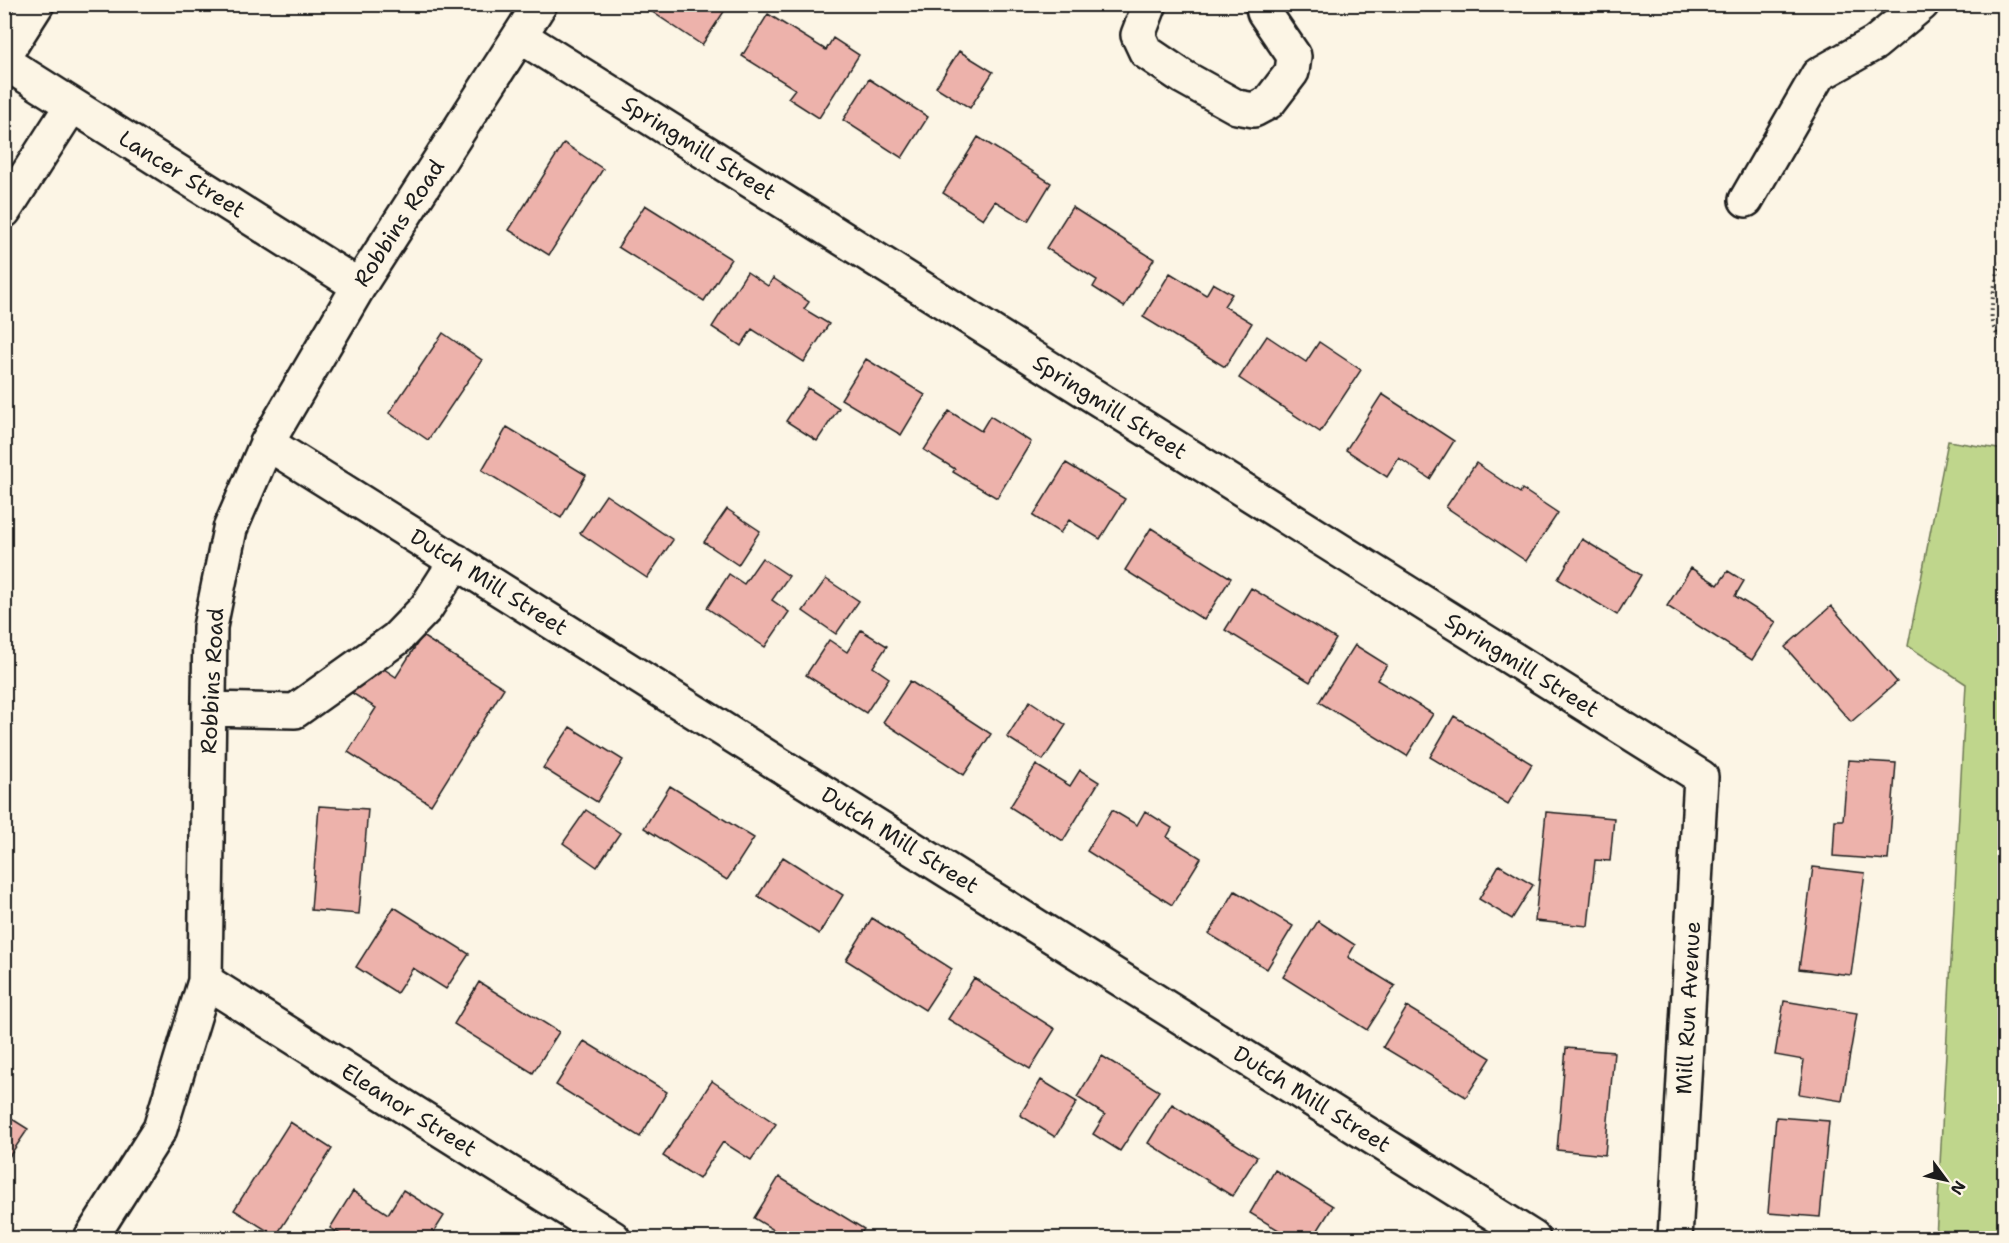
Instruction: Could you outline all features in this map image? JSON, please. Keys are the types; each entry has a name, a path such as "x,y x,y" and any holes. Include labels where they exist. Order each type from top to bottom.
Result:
{"street":[{"path":"4,56 37,4"},
{"name":"Robbins Road","path":"91,1239 160,1130 205,981 210,627 230,529 267,443 359,286 540,4"},
{"path":"1150,4 1138,35 1146,52 1182,77 1237,107 1254,110 1269,102 1292,72 1294,56 1264,12 1262,4"},
{"path":"1746,200 1818,75 1875,43 1922,4"},
{"name":"Springmill Street","path":"520,36 1701,777"},
{"name":"Lancer Street","path":"4,62 359,286"},
{"path":"4,211 72,105"},
{"name":"Dutch Mill Street","path":"267,443 1533,1239"},
{"path":"209,709 295,711 396,639 426,608 456,561"},
{"name":"Mill Run Avenue","path":"1675,1239 1701,777"},
{"name":"Eleanor Street","path":"205,981 613,1239"}],"path":[{"path":"2004,257 1999,266 1995,287 1992,322 2004,347"},
{"path":"2003,1239 2004,1205"}],"green space":[{"path":"1948,441 2004,450 2004,1238 1936,1238 1966,684 1908,646"}],"building":[{"path":"656,4 729,4 702,45 651,11"},
{"path":"768,14 826,50 833,38 859,55 819,118 788,98 795,89 742,56"},
{"path":"959,51 993,72 970,108 936,87"},
{"path":"869,79 928,117 902,158 843,120"},
{"path":"978,137 1051,183 1028,221 995,201 983,219 943,193"},
{"path":"564,143 603,169 549,255 509,230"},
{"path":"645,205 731,259 704,301 618,247"},
{"path":"1072,207 1154,259 1124,307 1093,287 1097,280 1046,248"},
{"path":"747,272 768,286 773,278 809,302 804,309 829,324 804,362 752,329 741,346 712,327"},
{"path":"1170,273 1206,295 1213,283 1232,294 1224,306 1252,323 1225,367 1143,317"},
{"path":"443,333 482,360 428,440 389,413"},
{"path":"1267,336 1306,362 1319,342 1361,370 1320,432 1239,378"},
{"path":"866,359 925,395 901,435 841,399"},
{"path":"808,388 839,408 817,441 786,421"},
{"path":"1382,394 1454,441 1430,479 1399,458 1387,477 1346,450"},
{"path":"949,411 981,431 990,416 1031,442 997,498 953,472 955,469 924,450"},
{"path":"507,427 586,475 561,518 482,470"},
{"path":"1066,463 1125,499 1100,539 1069,520 1060,533 1033,516"},
{"path":"1476,463 1520,493 1522,489 1558,513 1526,561 1446,507"},
{"path":"606,495 673,540 647,578 580,533"},
{"path":"727,509 760,531 738,565 704,542"},
{"path":"1151,528 1231,578 1204,620 1125,570"},
{"path":"1582,539 1641,575 1617,615 1558,579"},
{"path":"762,558 789,576 772,600 789,612 765,647 707,608 729,574 744,584"},
{"path":"1691,568 1718,585 1728,571 1744,581 1735,596 1776,622 1752,660 1667,606"},
{"path":"826,579 859,601 836,634 803,611"},
{"path":"1251,588 1336,639 1310,682 1225,630"},
{"path":"1831,606 1897,682 1851,722 1785,647"},
{"path":"861,630 887,646 873,667 889,678 866,713 806,675 829,640 847,652"},
{"path":"422,636 504,688 431,805 348,752 376,708 352,693 372,661 396,677"},
{"path":"1355,645 1387,665 1377,680 1433,714 1407,756 1319,702"},
{"path":"910,681 991,734 964,775 883,722"},
{"path":"1030,701 1066,725 1043,760 1007,737"},
{"path":"1454,716 1532,764 1508,804 1430,757"},
{"path":"570,727 623,760 597,802 543,768"},
{"path":"1848,760 1896,763 1888,860 1833,856 1835,820 1843,820"},
{"path":"1036,765 1070,786 1080,770 1099,782 1063,841 1010,807"},
{"path":"670,786 754,838 727,880 644,828"},
{"path":"319,806 368,809 359,914 311,910"},
{"path":"586,810 620,833 597,867 563,843"},
{"path":"1112,810 1137,825 1145,811 1172,828 1167,837 1201,858 1172,905 1087,851"},
{"path":"1546,812 1614,818 1610,861 1595,860 1588,926 1535,921"},
{"path":"783,857 843,895 819,934 758,896"},
{"path":"1499,865 1533,885 1512,919 1479,899"},
{"path":"1813,867 1865,873 1851,975 1799,969"},
{"path":"1235,891 1293,926 1267,969 1209,934"},
{"path":"394,907 469,954 446,989 413,968 397,993 356,967"},
{"path":"872,918 952,969 925,1010 846,960"},
{"path":"1318,921 1355,945 1348,957 1395,986 1367,1030 1283,977"},
{"path":"974,978 1055,1029 1030,1069 948,1019"},
{"path":"479,982 559,1032 533,1073 454,1024"},
{"path":"1784,1001 1857,1013 1842,1101 1799,1094 1804,1060 1775,1055"},
{"path":"1407,1007 1491,1058 1466,1097 1383,1047"},
{"path":"584,1041 667,1092 640,1137 556,1085"},
{"path":"1566,1048 1614,1052 1605,1155 1557,1150"},
{"path":"1102,1056 1159,1091 1120,1151 1093,1134 1105,1115 1077,1097"},
{"path":"1041,1080 1077,1102 1055,1137 1020,1115"},
{"path":"712,1081 776,1124 751,1160 723,1142 699,1179 663,1156"},
{"path":"1172,1104 1257,1157 1232,1196 1148,1143"},
{"path":"4,1114 28,1129 4,1164"},
{"path":"1776,1117 1829,1121 1820,1217 1768,1213"},
{"path":"290,1122 332,1149 276,1236 234,1210"},
{"path":"1275,1170 1333,1206 1313,1238 1292,1238 1250,1213"},
{"path":"779,1177 864,1229 858,1238 787,1238 754,1218"},
{"path":"403,1190 444,1216 430,1238 347,1238 330,1228 353,1191 388,1214"}]}
